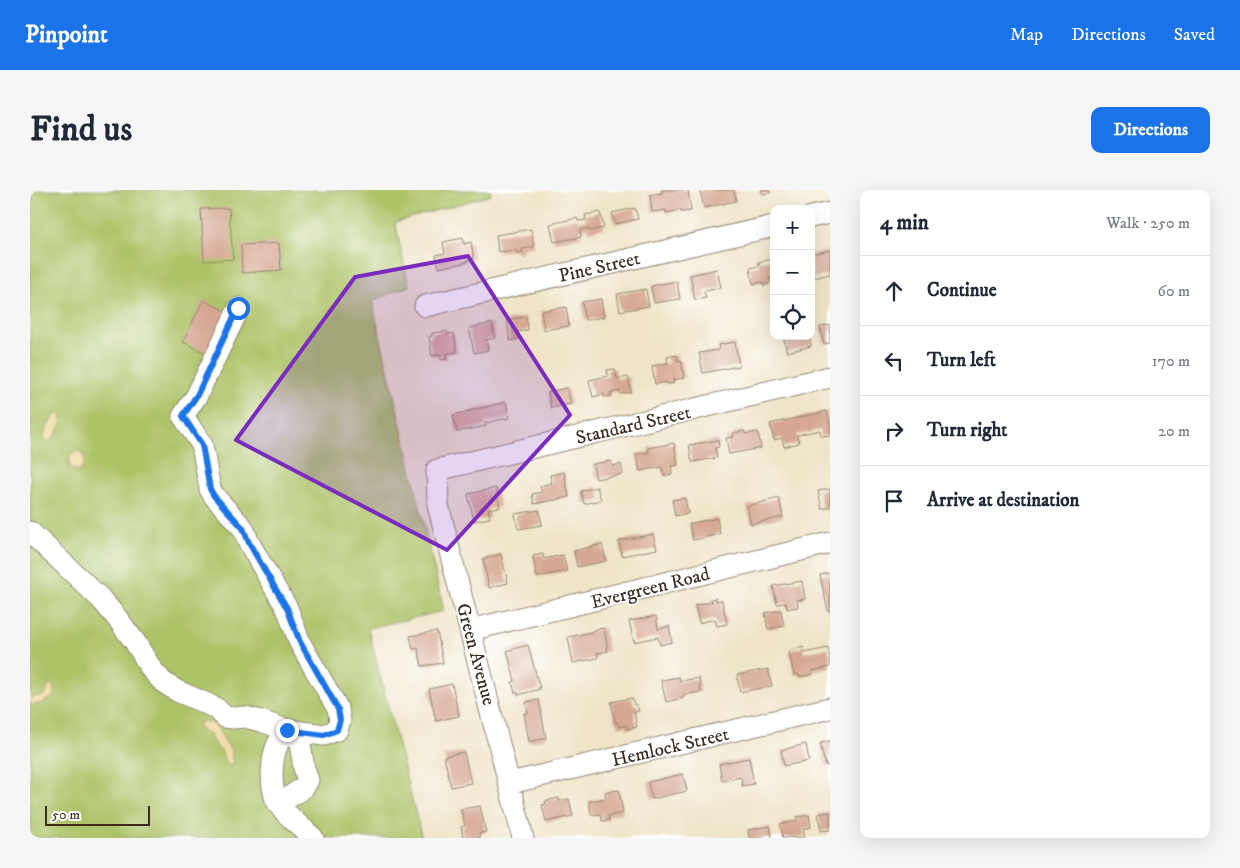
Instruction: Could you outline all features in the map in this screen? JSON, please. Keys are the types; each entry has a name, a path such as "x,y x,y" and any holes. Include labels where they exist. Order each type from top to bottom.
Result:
{"street":[{"path":"815,216 830,213"},
{"name":"Pine Street","path":"425,306 770,227"},
{"path":"30,532 112,611 135,642 152,670 163,682 177,691 216,709 225,716 233,718 245,717 292,731 324,735 337,730 340,720 338,709 300,642 287,608 258,559 243,528 210,489 202,445 183,416 197,395 238,308"},
{"name":"Standard Street","path":"437,470 830,378"},
{"name":"Green Avenue","path":"437,470 438,505 523,838"},
{"name":"Evergreen Road","path":"470,630 830,543"},
{"name":"Hemlock Street","path":"510,784 830,708"},
{"path":"292,731 278,745 272,766 273,785 279,804 313,838"},
{"path":"279,804 304,787 308,780 292,731"}],"highlighted area":[{"path":"468,256 570,415 447,550 236,440 355,277"}],"green space":[{"path":"30,190 490,190 491,195 395,222 409,286 372,301 444,611 368,628 422,838 30,838"}],"sand":[{"path":"58,413 62,415 60,426 56,434 48,442 44,437 45,431"},
{"path":"78,451 84,457 83,466 79,471 70,467 69,461 71,453"},
{"path":"51,684 54,687 54,696 42,703 30,704 30,698 44,695"},
{"path":"205,721 217,728 230,749 233,762 231,765 229,766 224,760 222,752 214,744 210,735 198,728 199,722"}],"building":[{"path":"661,190 688,190 691,211 681,212 681,210 666,213 666,210 652,212 650,195 662,193"},
{"path":"700,190 734,190 736,201 704,208"},
{"path":"761,190 769,190 770,193 762,194"},
{"path":"229,208 233,259 204,261 201,209"},
{"path":"635,208 638,219 615,224 612,213"},
{"path":"600,212 604,228 589,231 588,228 580,230 581,237 554,242 550,224 577,218 578,221 586,220 585,215"},
{"path":"531,229 534,247 522,249 523,252 517,253 516,250 498,252 496,235"},
{"path":"463,238 464,244 471,242 474,259 439,268 436,255 445,253 443,242"},
{"path":"279,243 281,270 242,273 241,245"},
{"path":"830,250 830,274 815,278 815,253"},
{"path":"770,260 770,283 763,285 763,282 753,284 750,268 759,266 758,262"},
{"path":"717,269 721,288 704,291 706,298 695,300 690,275"},
{"path":"677,281 680,299 654,303 651,286"},
{"path":"646,289 649,306 620,311 617,294"},
{"path":"601,299 604,317 585,320 582,302"},
{"path":"203,300 228,312 208,354 183,342"},
{"path":"566,307 569,326 544,330 541,311"},
{"path":"526,317 528,330 518,332 519,339 510,341 507,320"},
{"path":"492,323 495,338 486,340 488,350 474,353 469,328"},
{"path":"830,325 830,343 824,344 820,327"},
{"path":"447,331 447,334 454,333 457,352 446,354 447,359 441,360 440,355 432,356 429,337 432,336 432,333"},
{"path":"784,340 810,340 811,346 787,352"},
{"path":"735,342 739,366 703,373 699,353 719,350 718,345"},
{"path":"677,355 678,361 681,360 684,378 673,380 674,383 655,384 652,366 668,363 667,357"},
{"path":"615,369 617,379 628,377 631,392 620,394 620,391 610,393 611,396 604,397 604,394 593,397 589,380 608,376 607,370"},
{"path":"567,388 571,404 551,408 548,392"},
{"path":"506,402 509,418 485,423 486,426 457,432 453,415"},
{"path":"827,411 830,435 821,436 820,430 797,435 799,443 784,447 782,438 774,440 770,424"},
{"path":"744,431 745,434 758,432 761,448 729,454 726,438 734,437 733,433"},
{"path":"718,440 719,447 715,448 717,458 692,462 689,445"},
{"path":"674,443 678,465 671,466 672,474 664,476 662,467 640,471 636,454 649,452 648,448"},
{"path":"611,461 612,466 621,464 623,474 596,479 593,464"},
{"path":"564,472 569,497 534,504 532,494 542,492 540,486 552,483 550,475"},
{"path":"597,487 601,500 584,504 581,491"},
{"path":"496,488 500,507 488,509 490,518 474,521 468,494"},
{"path":"830,489 830,507 822,509 818,491"},
{"path":"685,498 688,513 675,516 672,500"},
{"path":"779,498 783,517 751,524 747,506"},
{"path":"539,510 542,525 518,529 515,514"},
{"path":"717,518 720,534 693,540 689,524"},
{"path":"653,534 657,549 622,556 619,541"},
{"path":"602,544 606,561 577,567 574,551"},
{"path":"501,554 508,583 489,588 483,559"},
{"path":"543,554 544,559 563,555 567,571 537,577 533,556"},
{"path":"830,573 830,611 828,611 820,575"},
{"path":"802,581 805,599 797,600 798,607 787,609 786,603 777,604 773,586"},
{"path":"716,598 716,601 722,600 727,624 717,626 715,619 699,623 695,605 712,602 711,599"},
{"path":"781,610 784,626 768,629 765,613"},
{"path":"656,616 658,629 669,626 672,642 660,645 658,637 634,642 629,621"},
{"path":"604,628 608,651 597,653 598,658 573,663 568,637"},
{"path":"437,631 443,663 422,666 418,648 413,649 410,636"},
{"path":"528,645 540,689 518,695 518,692 515,693 512,682 515,681 507,651"},
{"path":"803,647 804,653 828,648 830,667 812,671 813,674 799,677 798,674 794,675 789,651"},
{"path":"768,669 772,686 740,692 737,675"},
{"path":"679,677 680,681 699,678 701,692 683,695 683,698 666,702 661,680"},
{"path":"452,684 459,716 436,721 429,689"},
{"path":"632,698 634,705 637,705 639,711 634,712 637,727 627,729 626,725 619,727 617,722 615,722 611,702"},
{"path":"539,700 546,738 529,742 524,713 528,713 526,702"},
{"path":"830,741 830,765 826,766 820,743"},
{"path":"806,744 809,761 784,766 781,750"},
{"path":"464,752 471,783 451,787 444,756"},
{"path":"749,758 754,784 742,786 741,777 722,781 719,764"},
{"path":"683,774 687,791 652,799 648,782"},
{"path":"619,790 623,813 608,816 609,820 602,821 601,814 591,815 589,801 606,798 605,792"},
{"path":"559,798 559,801 569,799 573,816 546,822 542,805 546,804 545,801"},
{"path":"480,806 486,832 479,833 480,838 463,838 461,827 465,826 461,809"},
{"path":"830,812 830,830 821,831 818,814"},
{"path":"809,815 811,827 803,829 805,837 783,838 780,824 797,821 796,817"},
{"path":"770,826 772,838 749,838 748,830"}],"route":[{"path":"238,308 197,395 183,416 202,445 210,489 243,528 249,543 287,608 300,642 338,709 340,720 337,730 324,735 287,730"}]}
